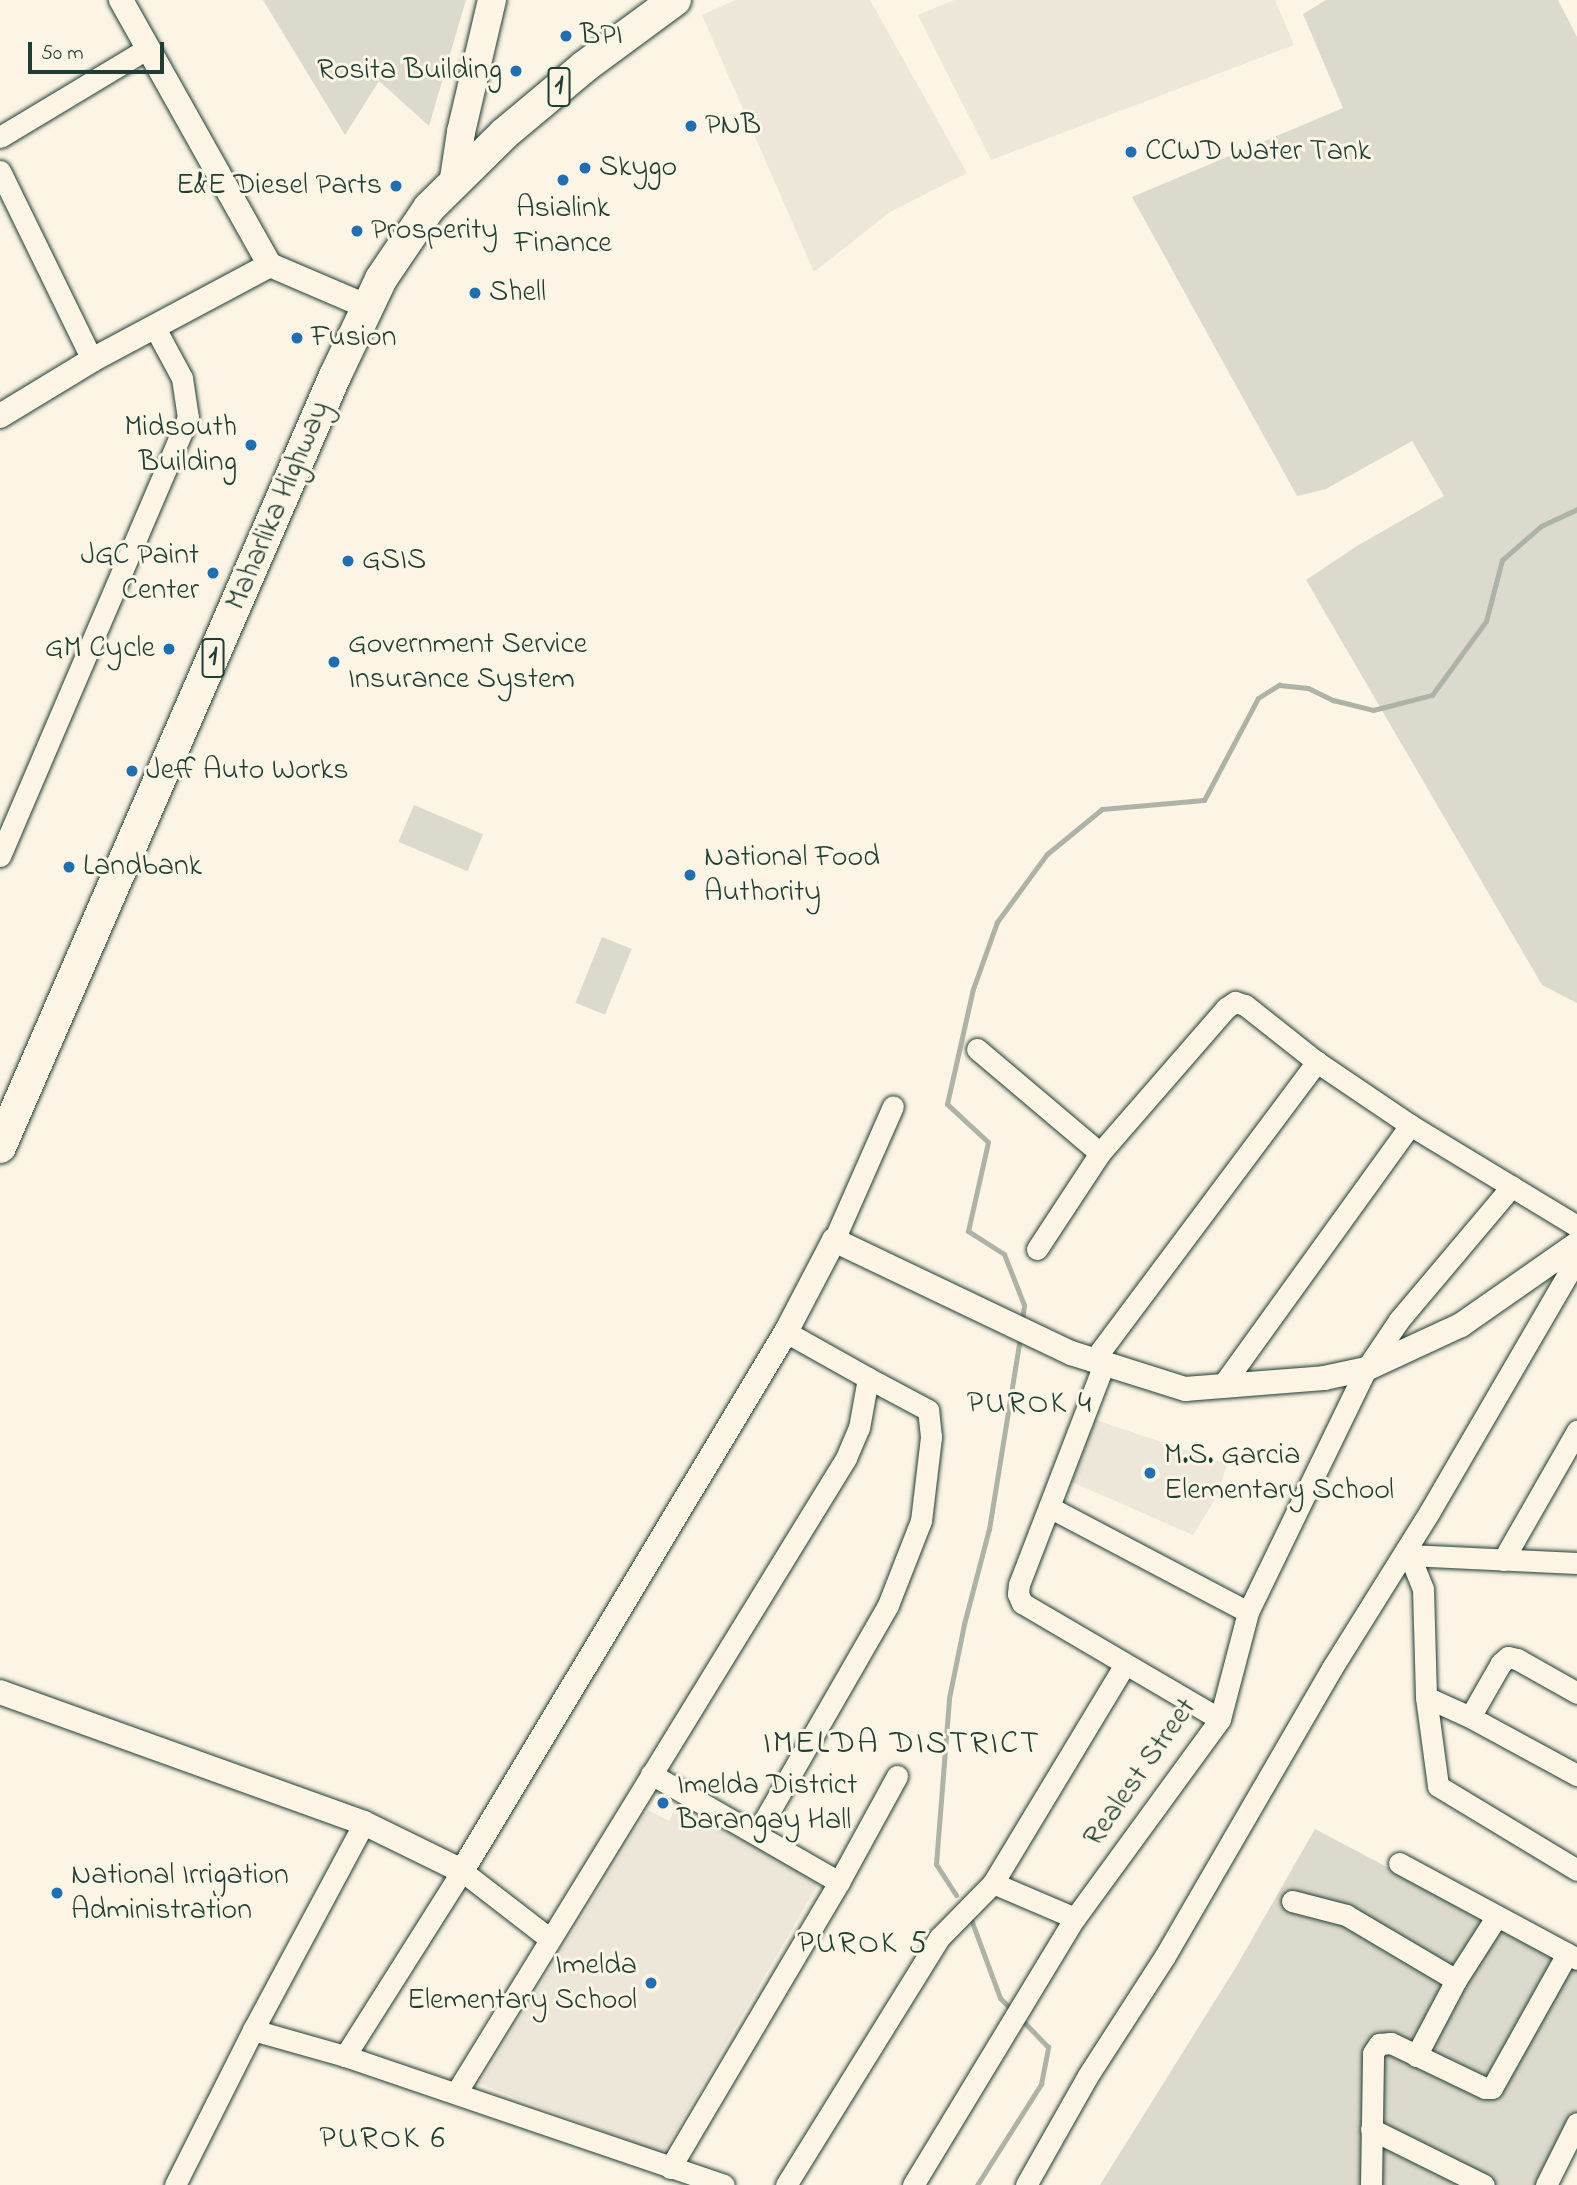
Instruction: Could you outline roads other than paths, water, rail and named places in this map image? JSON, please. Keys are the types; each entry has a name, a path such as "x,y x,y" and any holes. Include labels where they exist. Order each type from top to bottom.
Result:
{"main road":[{"path":"453,185 461,132 492,0"},
{"name":"Maharlika Highway","path":"0,1147 368,307 405,239 453,185 544,99 675,0"}],"street":[{"path":"121,0 270,265 368,307"},
{"path":"0,137 148,48"},
{"path":"0,171 92,360"},
{"path":"0,416 92,360 270,265"},
{"path":"0,856 188,418 181,378 155,328"},
{"path":"1037,1249 1100,1153 1226,1008 1236,1002 1245,1005 1317,1062 1410,1125 1577,1226"},
{"path":"977,1049 1100,1153"},
{"path":"1220,1720 1124,1666 1022,1603 1018,1594 1019,1584 1099,1363 1317,1062"},
{"path":"345,2056 462,1871 786,1332 834,1240 892,1107"},
{"path":"1222,1386 1410,1125"},
{"name":"Realest Street","path":"913,2185 1075,1918 1220,1720 1248,1612 1366,1369 1399,1320 1512,1186"},
{"path":"834,1240 1099,1363 1185,1389 1324,1378 1366,1369 1461,1325 1577,1244"},
{"path":"1026,2185 1087,2077 1165,1956 1332,1668 1408,1552 1577,1258"},
{"path":"757,1833 888,1605 921,1521 931,1437 928,1410 786,1332"},
{"path":"456,2094 846,1458 859,1428 868,1378"},
{"path":"1503,1560 1577,1431"},
{"path":"1049,1507 1248,1612"},
{"path":"1408,1552 1577,1563"},
{"path":"1408,1552 1423,1589 1426,1697 1438,1786 1577,1870"},
{"path":"1470,1717 1501,1663 1508,1657 1517,1659 1577,1693"},
{"path":"786,2185 939,1938 993,1883 1124,1666"},
{"path":"0,1692 364,1823 462,1871 550,1939"},
{"path":"1426,1697 1470,1717 1577,1775"},
{"path":"651,1774 839,1882"},
{"path":"670,2168 839,1882 897,1776"},
{"path":"175,2185 253,2030 364,1823"},
{"path":"1371,2185 1373,2053 1379,2045 1391,2043 1485,2088 1492,2088 1572,1957 1399,1863"},
{"path":"993,1883 1075,1918"},
{"path":"1292,1901 1346,1915 1456,1980"},
{"path":"1416,2056 1456,1980 1497,1916"},
{"path":"253,2030 345,2056 724,2185"},
{"path":"1546,2185 1577,2123"},
{"path":"1371,2129 1484,2185"}],"waterway":[{"path":"1022,1320 1024,1305 1004,1254 968,1231 988,1142 947,1104 973,989 997,922 1047,854 1102,809 1204,800 1258,698 1279,685 1308,688 1333,700 1373,710 1432,695 1486,621 1502,560 1541,526 1577,509"},
{"path":"956,1895 936,1864 949,1698 964,1624 989,1529 1020,1337"},
{"path":"969,1914 1000,1998 1013,2011"},
{"path":"977,2185 1041,2084 1048,2047 1020,2018"}],"place":[{"name":"BPI","path":"566,36"},
{"name":"Rosita Building","path":"516,71"},
{"name":"PNB","path":"691,126"},
{"name":"CCWD Water Tank","path":"1131,152"},
{"name":"Skygo","path":"585,168"},
{"name":"Asialink Finance","path":"563,180"},
{"name":"E&E Diesel Parts","path":"396,186"},
{"name":"Prosperity","path":"357,231"},
{"name":"Shell","path":"475,293"},
{"name":"Fusion","path":"297,338"},
{"name":"Midsouth Building","path":"251,445"},
{"name":"GSIS","path":"348,561"},
{"name":"JGC Paint Center","path":"213,573"},
{"name":"GM Cycle","path":"169,649"},
{"name":"Government Service Insurance System","path":"334,662"},
{"name":"Jeff Auto Works","path":"132,771"},
{"name":"Landbank","path":"69,867"},
{"name":"National Food Authority","path":"690,875"},
{"name":"M.S. Garcia Elementary School","path":"1150,1473"},
{"name":"Imelda District Barangay Hall","path":"663,1803"},
{"name":"National Irrigation Administration","path":"57,1893"},
{"name":"Imelda Elementary School","path":"651,1983"}],"district":[{"name":"PUROK 4","path":"1030,1405"},
{"name":"IMELDA DISTRICT","path":"902,1745"},
{"name":"PUROK 5","path":"863,1945"},
{"name":"PUROK 6","path":"383,2140"}]}
